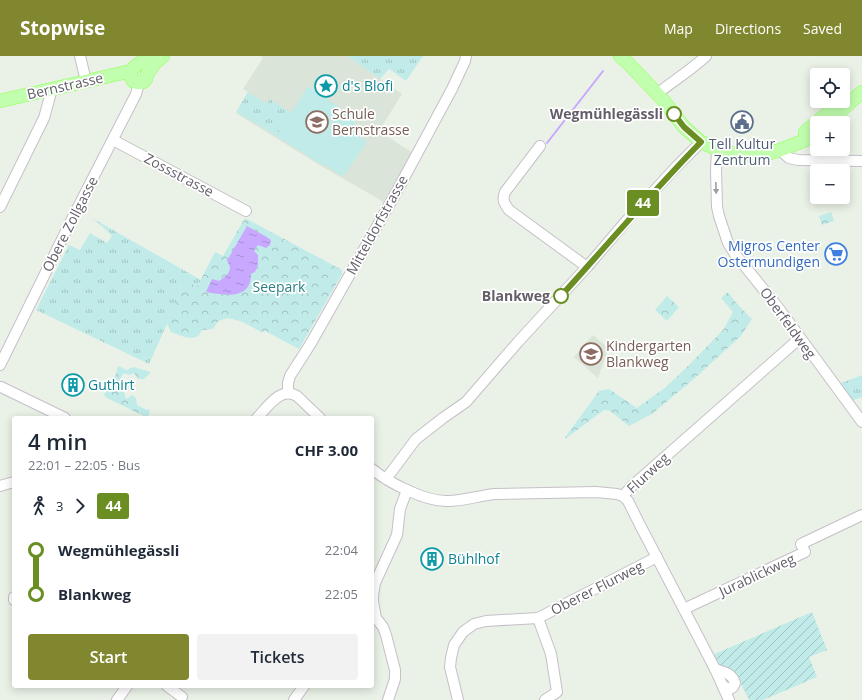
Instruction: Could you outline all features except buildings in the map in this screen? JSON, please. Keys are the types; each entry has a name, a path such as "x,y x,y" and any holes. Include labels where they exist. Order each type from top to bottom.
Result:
{"main road":[{"name":"Bernstrasse","path":"0,101 134,68 149,56"},
{"path":"134,68 130,76 136,82 143,79 155,63 163,56"},
{"path":"620,56 657,94 684,127 701,142 717,149 735,154 755,156 763,155 780,150 810,137"},
{"path":"850,93 862,83"},
{"path":"835,116 862,92"},
{"path":"793,144 833,108"}],"street":[{"path":"80,56 86,81"},
{"name":"Mitteldorfstrasse","path":"288,393 290,376 397,191 452,89 466,56"},
{"path":"657,94 706,56"},
{"name":"Obere Zollgasse","path":"0,365 143,79"},
{"path":"0,207 44,118 52,89"},
{"name":"Zossstrasse","path":"113,140 246,211"},
{"path":"386,479 416,439 466,402 518,342 587,268 628,219 701,142"},
{"path":"540,146 505,192 503,197 504,203 509,210 587,268"},
{"name":"Oberfeldweg","path":"717,149 717,207 728,243 735,254 776,304 800,338 858,409 862,422"},
{"path":"780,150 789,158 798,160 862,161"},
{"name":"Flurweg","path":"374,470 386,479 408,490 442,501 455,501 494,494 596,492 623,496 632,486 800,338"},
{"path":"0,384 61,416"},
{"path":"259,416 277,397 288,393 292,393 297,396 318,416"},
{"path":"0,486 12,483"},
{"path":"374,588 397,535 400,509 408,490"},
{"name":"Oberer Flurweg","path":"623,496 630,504 715,669 729,700"},
{"name":"Jurablickweg","path":"684,609 804,552 801,544 862,515"},
{"name":"Oberer Flurweg","path":"458,700 450,667 451,658 454,645 463,632 474,624 486,621 538,618 657,557"},
{"name":"Oberer Flurweg","path":"538,618 551,654 557,692 545,700"},
{"path":"374,620 383,627 394,662 395,679 388,700"},
{"path":"117,700 126,688"},
{"path":"294,700 303,688"}],"shaded area":[{"name":"Schule Bernstrasse","path":"261,56 348,56 402,94 379,131 413,153 384,202 321,166 236,113 248,92 243,89 263,58"},
{"name":"Kindergarten Blankweg","path":"593,335 610,350 607,352 598,378 574,357"}],"green space":[{"path":"348,56 423,56 406,81 389,69 380,79"},
{"path":"308,86 356,119 349,130 367,142 343,177 276,136"},
{"path":"248,92 267,104 270,99 291,113 276,136 236,112","holes":["245,116 277,131 274,134"]},
{"path":"241,107 277,131 275,134 238,112"},
{"path":"353,123 362,129 358,136 349,130"},
{"path":"831,212 834,221 822,225 819,216"},
{"path":"92,218 201,280 197,287 181,286 177,300 170,313 167,324 149,364 36,310 69,245 80,250 90,233 107,243 112,236"},
{"name":"Seepark","path":"245,218 342,270 342,274 299,349 265,331 261,332 235,319 224,319 218,322 213,329 202,330 198,336 192,338 184,337 171,332 167,324 181,286 190,283 197,287 215,252 223,256"},
{"path":"728,292 752,319 741,336 695,378 652,414 629,426 610,411 604,410 565,439 599,391 609,389 637,408 666,387 723,330 733,312 721,298"},
{"path":"667,296 679,307 667,321 655,310"},
{"path":"118,366 127,370 133,367 151,372 144,379 138,379 134,373 129,375 124,373 119,387 119,389 124,392 126,399 132,395 136,398 137,405 150,410 148,416 144,416 107,398 104,395 116,374"},
{"path":"862,375 862,397 851,401 839,384"},
{"path":"812,612 827,650 809,657 817,677 763,700 749,700 736,674 721,669 710,656"}],"water":[{"path":"247,226 271,240 270,245 266,248 258,245 254,251 258,255 258,265 255,272 251,274 250,283 242,292 235,294 228,295 206,292 212,279 219,281 229,272 230,267 227,261"}],"waterway":[{"path":"547,143 603,71"}],"bus line":[{"name":"44","path":"561,296 587,268 628,219 701,142 684,127 674,114"}],"place":[{"name":"d's Blofi","path":"326,86"},
{"name":"Wegmühlegässli","path":"674,114"},
{"name":"Schule Bernstrasse","path":"317,122"},
{"name":"Tell Kultur Zentrum","path":"742,122"},
{"name":"Migros Center Ostermundigen","path":"836,254"},
{"name":"Blankweg","path":"561,296"},
{"name":"Kindergarten Blankweg","path":"591,354"},
{"name":"Guthirt","path":"73,385"},
{"name":"Bühlhof","path":"432,559"}]}
